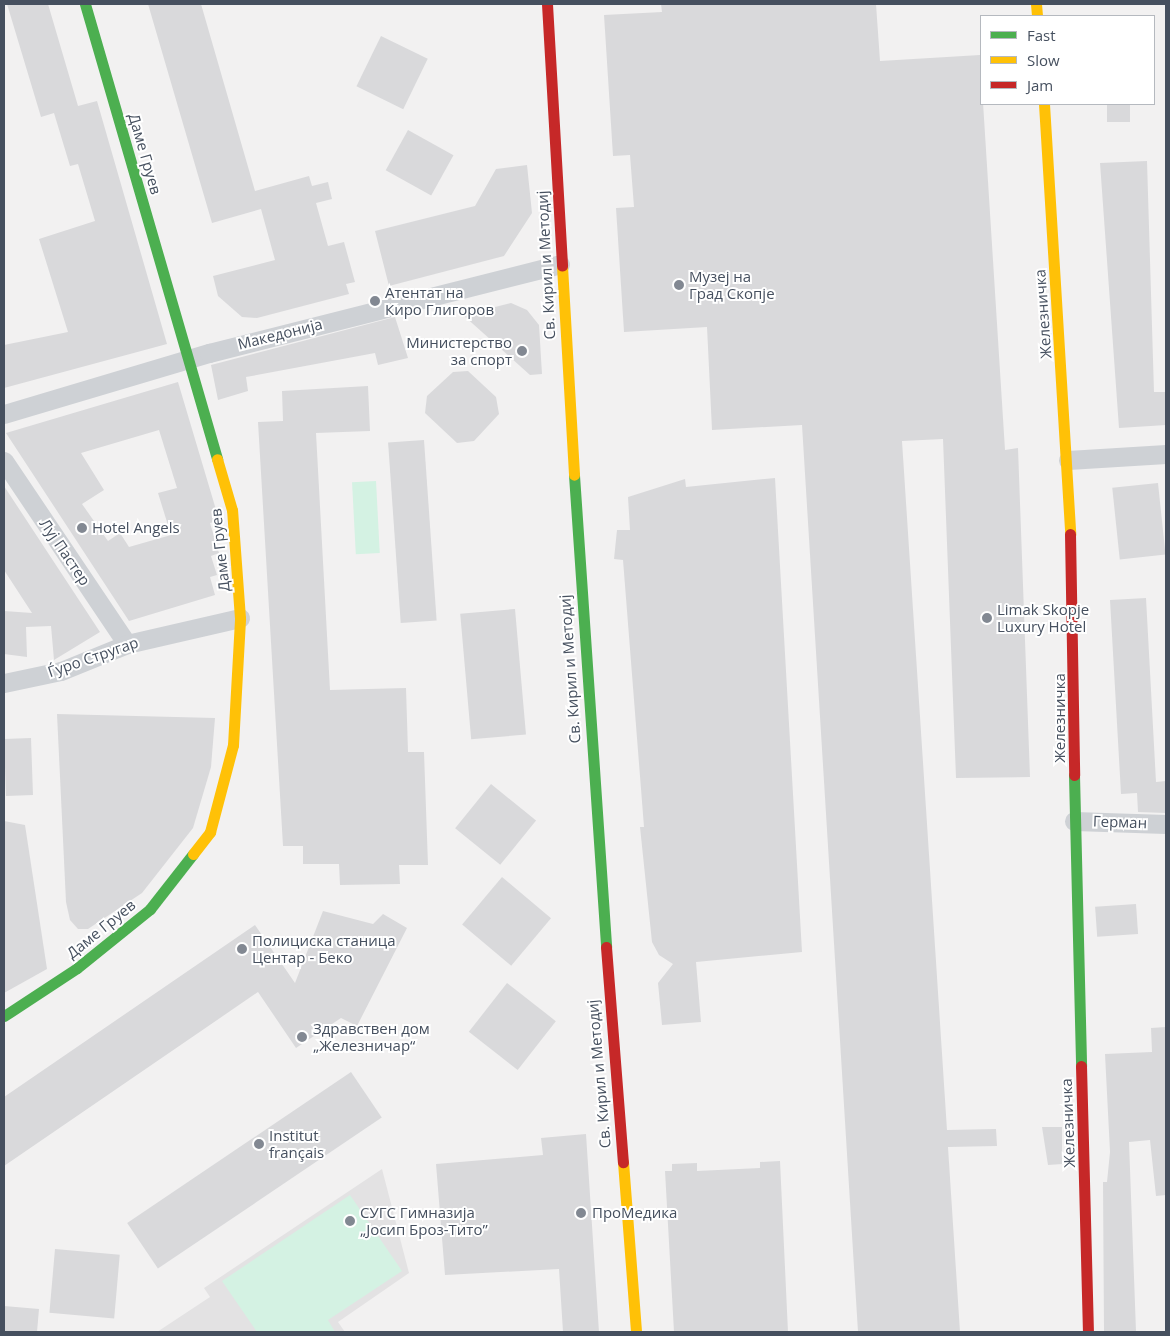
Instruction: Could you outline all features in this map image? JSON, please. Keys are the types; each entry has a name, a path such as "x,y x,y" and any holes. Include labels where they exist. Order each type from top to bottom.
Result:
{"street":[{"name":"Даме Груев","path":"4,1016 77,968 150,908 210,832 233,745 240,618 232,510 85,4"},
{"name":"Св. Кирил и Методиј","path":"547,4 560,264 606,973 636,1332"},
{"name":"Железничка","path":"1044,105 1068,460 1075,612 1074,821 1088,1332"},
{"name":"Македонија","path":"4,414 189,359 560,264"},
{"path":"1068,460 1166,454"},
{"name":"Луј Пастер","path":"4,461 127,644"},
{"name":"Ѓуро Стругар","path":"4,683 61,671 127,644 240,618"},
{"name":"Герман","path":"1074,821 1166,824"}],"shaded area":[{"name":"СУГС Гимназија „Јосип Броз-Тито”","path":"382,1169 409,1273 338,1322 345,1332 157,1332 210,1297 204,1288"}],"green space":[{"path":"376,481 380,553 356,554 352,482"},
{"name":"СУГС Гимназија „Јосип Броз-Тито”","path":"350,1195 402,1271 328,1320 335,1332 257,1332 222,1281"}],"building":[{"path":"7,4 48,4 78,106 97,101 167,344 4,388 4,345 68,332 39,239 95,221 78,164 70,166 54,113 41,117"},
{"path":"148,4 201,4 255,191 309,176 312,186 328,182 332,199 316,203 328,246 344,242 355,282 346,284 349,294 257,318 242,317 218,296 213,276 275,260 261,209 212,223"},
{"path":"661,4 876,4 880,61 980,55 980,105 983,105 1005,450 1018,448 1030,777 956,778 943,439 902,441 947,1130 996,1129 997,1146 948,1147 960,1332 858,1332 802,425 712,430 707,327 624,332 616,208 634,207 630,155 613,156 604,15 662,12"},
{"path":"381,36 428,59 403,109 356,86"},
{"path":"1107,105 1130,105 1130,122 1107,122"},
{"path":"408,130 453,155 431,195 386,170"},
{"path":"1147,161 1154,392 1166,392 1166,425 1119,428 1100,163"},
{"path":"527,165 532,213 504,256 389,286 375,231 475,206 496,169"},
{"name":"Министерство за спорт","path":"511,303 527,310 539,325 542,374 530,375 463,315"},
{"path":"395,317 408,358 378,365 375,353 246,377 248,391 218,400 211,365"},
{"path":"468,371 496,397 499,414 474,441 457,443 425,413 427,396 453,372"},
{"path":"178,382 217,513 217,521 210,523 219,553 211,556 217,575 210,577 215,595 129,621 6,433","holes":["159,430 177,488 158,493 171,535 129,547 120,533 108,541 82,504 104,490 81,453"]},
{"path":"368,386 370,431 316,433 330,690 406,688 408,752 424,752 428,865 399,865 400,884 340,885 339,864 303,864 303,846 283,846 258,422 283,421 282,391"},
{"path":"424,440 437,621 401,623 388,443"},
{"path":"775,478 802,952 696,962 701,1022 662,1025 658,983 673,964 659,955 652,942 640,827 644,827 623,560 614,559 617,530 630,530 628,497 685,479 686,487"},
{"path":"1158,483 1166,555 1120,559 1112,488"},
{"path":"4,486 100,632 54,660 51,626 26,627 27,657 4,654 4,611 32,613 4,570"},
{"path":"1146,598 1156,782 1166,781 1166,813 1138,812 1137,793 1121,794 1110,600"},
{"path":"515,609 526,735 471,739 460,614"},
{"path":"57,714 215,718 211,767 193,828 142,893 88,929 78,929 70,920 66,902"},
{"path":"31,738 33,795 6,796 4,739"},
{"path":"491,784 536,821 500,865 455,828"},
{"path":"4,821 25,825 47,969 4,993"},
{"path":"502,877 551,918 511,966 462,924"},
{"path":"1136,904 1138,934 1097,937 1095,907"},
{"path":"323,911 373,924 383,914 407,928 357,1026 341,1018 296,1048 258,992 4,1166 4,1097 255,925 295,983"},
{"path":"507,983 556,1021 518,1070 469,1032"},
{"path":"1166,1027 1166,1195 1156,1196 1150,1140 1129,1142 1136,1331 1104,1331 1103,1182 1107,1182 1110,1152 1105,1054 1152,1052 1151,1028"},
{"path":"351,1072 382,1118 158,1269 127,1223"},
{"path":"1042,1127 1062,1127 1062,1164 1048,1165"},
{"path":"586,1134 599,1332 563,1332 559,1269 445,1275 436,1164 543,1155 541,1138"},
{"path":"780,1161 788,1332 674,1332 665,1171 672,1171 672,1164 697,1163 697,1171 760,1168 760,1162"},
{"path":"55,1249 120,1255 114,1318 49,1313"},
{"path":"4,1306 39,1309 37,1332 4,1332"}],"traffic: fast":[{"path":"85,4 217,459"},
{"path":"574,475 606,947"},
{"path":"1074,775 1081,1066"},
{"path":"4,1016 77,968 150,909 193,854"}],"traffic: slow":[{"path":"1036,4 1037,15"},
{"path":"1044,105 1070,534"},
{"path":"562,266 574,475"},
{"path":"193,854 210,832 233,745 240,618 232,510 217,459"},
{"path":"623,1162 636,1332"}],"traffic: jam":[{"path":"547,4 562,266"},
{"path":"1070,534 1074,775"},
{"path":"606,947 623,1162"},
{"path":"1081,1066 1088,1332"}],"place":[{"name":"Музеј на Град Скопје","path":"679,285"},
{"name":"Атентат на Киро Глигоров","path":"375,301"},
{"name":"Министерство за спорт","path":"522,351"},
{"name":"Hotel Angels","path":"82,528"},
{"name":"Limak Skopje Luxury Hotel","path":"987,618"},
{"name":"Полициска станица Центар - Беко","path":"242,949"},
{"name":"Здравствен дом „Железничар“","path":"302,1037"},
{"name":"Institut français","path":"259,1144"},
{"name":"ПроМедика","path":"581,1213"},
{"name":"СУГС Гимназија „Јосип Броз-Тито”","path":"350,1221"}]}
